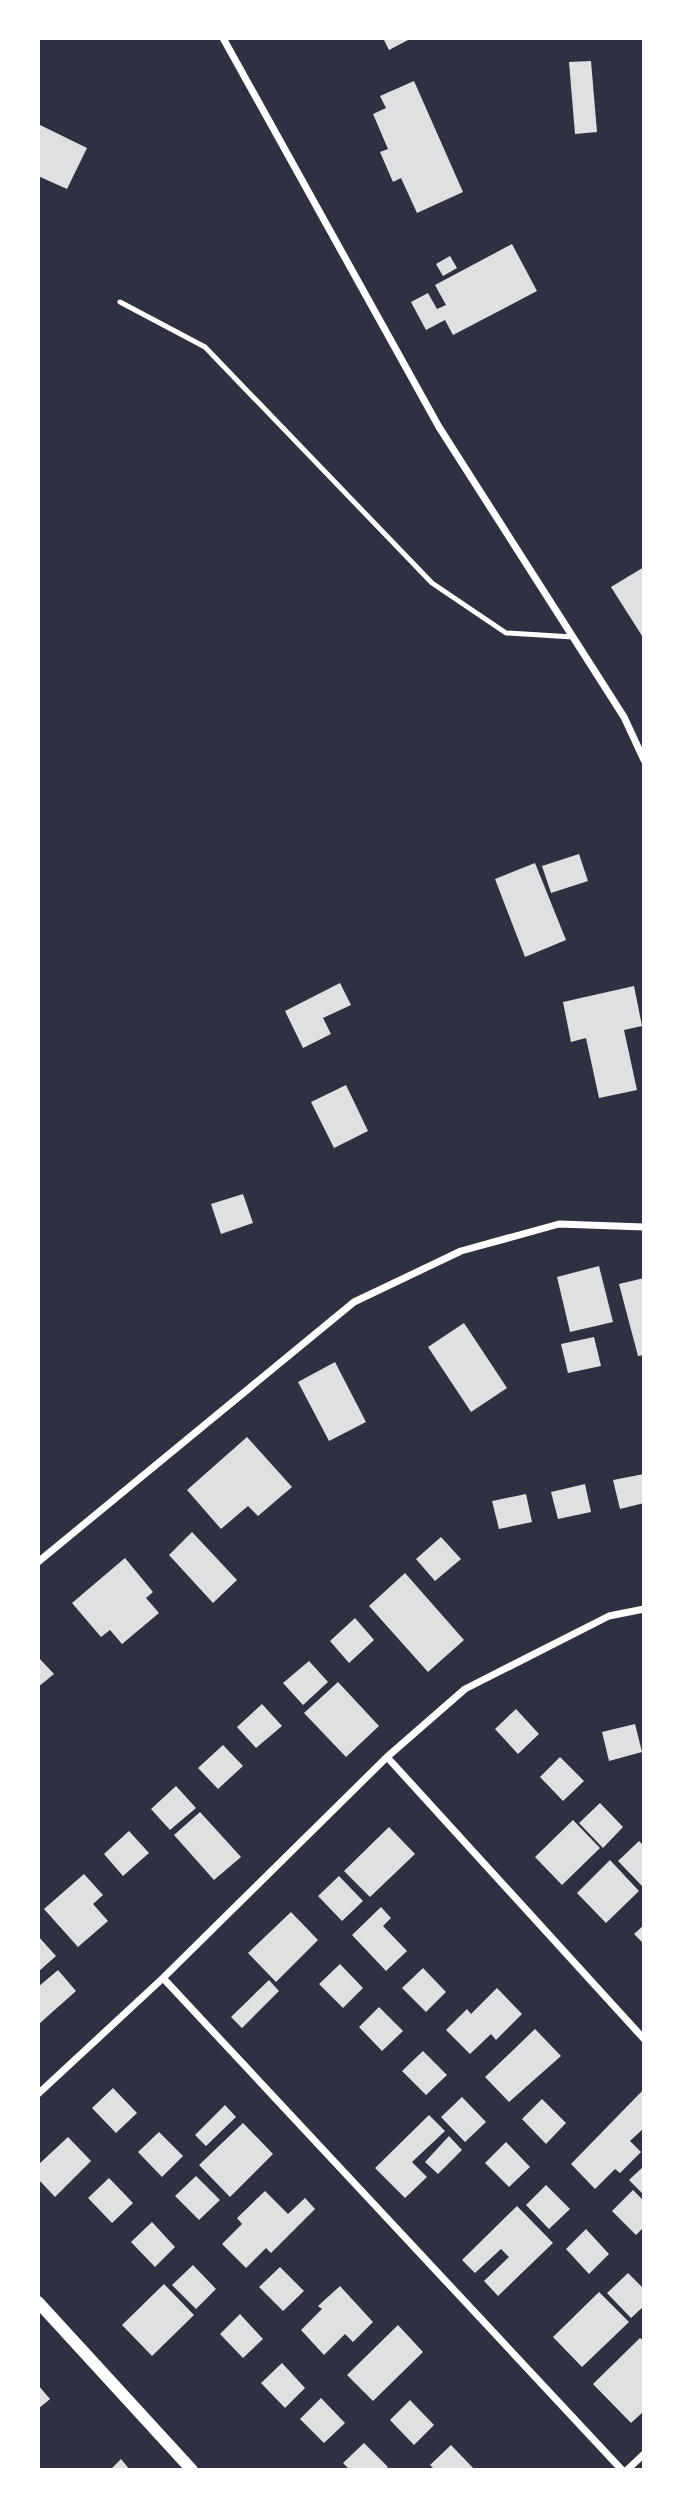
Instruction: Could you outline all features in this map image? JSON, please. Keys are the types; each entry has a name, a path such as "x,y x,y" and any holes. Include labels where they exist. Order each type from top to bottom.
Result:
{"street":[{"path":"223,38 439,428 624,717 643,760"},
{"path":"38,1562 354,1302 461,1251 559,1224 643,1227"},
{"path":"38,2094 163,1978 387,1757 465,1689 609,1616 643,1609"},
{"path":"387,1757 643,2039"},
{"path":"163,1978 622,2469"},
{"path":"38,2302 192,2469"},
{"path":"627,2469 643,2454"}],"lane":[{"path":"120,302 205,347 432,583 506,633 573,638"}],"building":[{"path":"383,38 412,38 389,50"},
{"path":"591,61 597,132 575,134 569,62"},
{"path":"414,81 463,192 417,213 401,178 393,182 380,152 388,149 373,114 386,108 380,96"},
{"path":"38,124 87,148 67,189 38,176"},
{"path":"512,244 537,291 453,335 445,320 426,330 411,302 428,293 437,309 446,305 435,285"},
{"path":"450,256 457,268 443,276 436,264"},
{"path":"644,567 644,639 611,587"},
{"path":"579,854 588,881 551,893 542,866"},
{"path":"535,863 566,940 525,957 495,879"},
{"path":"340,983 351,1005 323,1018 331,1034 303,1048 285,1011"},
{"path":"634,986 642,1026 624,1030 637,1090 599,1098 586,1038 571,1042 563,1002"},
{"path":"346,1085 368,1131 334,1148 311,1102"},
{"path":"243,1194 253,1223 221,1234 211,1204"},
{"path":"599,1266 613,1322 570,1332 557,1277"},
{"path":"644,1278 644,1355 638,1356 619,1284"},
{"path":"464,1323 507,1388 471,1412 428,1347"},
{"path":"594,1337 601,1366 568,1373 561,1344"},
{"path":"335,1362 366,1422 329,1441 298,1382"},
{"path":"247,1437 292,1487 258,1516 248,1506 221,1529 187,1490"},
{"path":"644,1474 644,1503 620,1509 613,1480"},
{"path":"585,1484 591,1512 558,1519 551,1492"},
{"path":"526,1494 532,1522 499,1529 492,1501"},
{"path":"192,1532 237,1580 213,1603 169,1555"},
{"path":"441,1537 461,1559 435,1581 416,1559"},
{"path":"125,1558 153,1592 146,1598 159,1613 122,1644 110,1630 101,1637 72,1603"},
{"path":"405,1573 464,1640 428,1672 369,1606"},
{"path":"355,1618 374,1640 349,1663 330,1641"},
{"path":"38,1657 54,1674 38,1687"},
{"path":"309,1661 328,1682 303,1705 283,1683"},
{"path":"338,1682 379,1726 346,1757 304,1713"},
{"path":"262,1704 282,1726 256,1748 237,1727"},
{"path":"516,1709 539,1734 518,1754 495,1729"},
{"path":"635,1724 642,1752 609,1761 602,1732"},
{"path":"223,1745 243,1766 218,1789 198,1768"},
{"path":"560,1757 584,1781 563,1801 540,1777"},
{"path":"176,1786 196,1808 170,1830 151,1809"},
{"path":"600,1803 623,1827 603,1848 579,1823"},
{"path":"200,1812 241,1857 214,1880 174,1835"},
{"path":"573,1820 600,1848 562,1885 535,1857"},
{"path":"389,1827 415,1854 370,1897 344,1871"},
{"path":"129,1831 149,1853 123,1876 104,1854"},
{"path":"639,1841 644,1846 642,1886 618,1861"},
{"path":"610,1860 639,1891 606,1923 577,1893"},
{"path":"84,1874 103,1895 93,1904 108,1921 78,1947 44,1909"},
{"path":"339,1876 363,1901 342,1921 318,1896"},
{"path":"381,1907 391,1918 383,1926 407,1951 386,1971 352,1935"},
{"path":"291,1912 318,1940 276,1982 248,1953"},
{"path":"644,1925 644,1944 634,1934"},
{"path":"38,1936 56,1956 38,1972"},
{"path":"340,1964 363,1988 343,2008 319,1984"},
{"path":"423,1968 446,1992 426,2012 402,1988"},
{"path":"58,1970 76,1991 40,2023 38,1987"},
{"path":"269,1980 279,1991 242,2028 231,2017"},
{"path":"497,1988 522,2014 496,2040 491,2034 470,2054 446,2030 467,2009 471,2014"},
{"path":"379,2007 403,2031 382,2051 359,2027"},
{"path":"535,2029 561,2056 509,2102 485,2077"},
{"path":"423,2051 447,2075 426,2095 402,2071"},
{"path":"113,2088 137,2113 116,2133 92,2108"},
{"path":"644,2089 644,2128 630,2141 641,2152 620,2173 615,2169 595,2189 571,2164"},
{"path":"462,2097 486,2122 465,2142 441,2117"},
{"path":"542,2099 566,2123 546,2144 522,2119"},
{"path":"225,2105 236,2117 206,2146 195,2135"},
{"path":"429,2115 445,2131 412,2162 427,2177 405,2198 375,2168"},
{"path":"243,2123 273,2154 230,2197 199,2165"},
{"path":"159,2132 183,2156 162,2177 138,2152"},
{"path":"449,2136 462,2150 438,2174 425,2162"},
{"path":"68,2137 91,2161 55,2197 38,2179 38,2165"},
{"path":"506,2142 530,2167 509,2187 485,2163"},
{"path":"644,2166 644,2195 629,2180"},
{"path":"196,2176 220,2200 199,2220 175,2196"},
{"path":"109,2178 133,2203 112,2223 88,2198"},
{"path":"546,2185 570,2209 549,2229 526,2205"},
{"path":"633,2190 644,2201 644,2227 636,2235 612,2211"},
{"path":"265,2191 288,2214 305,2198 315,2209 271,2253 266,2248 246,2268 222,2244 242,2224 237,2218"},
{"path":"517,2206 553,2243 498,2296 484,2281 509,2257 501,2249 475,2273 462,2260"},
{"path":"152,2222 175,2247 155,2267 131,2242"},
{"path":"586,2229 609,2254 589,2274 566,2249"},
{"path":"193,2265 216,2289 196,2309 172,2285"},
{"path":"280,2267 304,2291 283,2311 259,2287"},
{"path":"628,2273 644,2289 644,2306 631,2318 607,2293"},
{"path":"164,2284 194,2315 152,2356 122,2325"},
{"path":"340,2286 373,2322 353,2342 345,2334 324,2355 301,2330 322,2309 318,2306"},
{"path":"599,2292 629,2322 582,2367 553,2337"},
{"path":"240,2314 263,2339 243,2358 220,2334"},
{"path":"398,2325 423,2352 373,2401 347,2375"},
{"path":"640,2338 644,2341 644,2411 631,2423 593,2384"},
{"path":"282,2363 305,2388 285,2408 261,2383"},
{"path":"38,2385 50,2399 38,2409"},
{"path":"321,2398 345,2423 324,2443 300,2419"},
{"path":"410,2400 434,2425 414,2445 390,2420"},
{"path":"364,2443 388,2467 385,2470 350,2470 343,2463"},
{"path":"451,2445 475,2470 435,2470 430,2465"},
{"path":"121,2459 130,2470 110,2470"}]}
